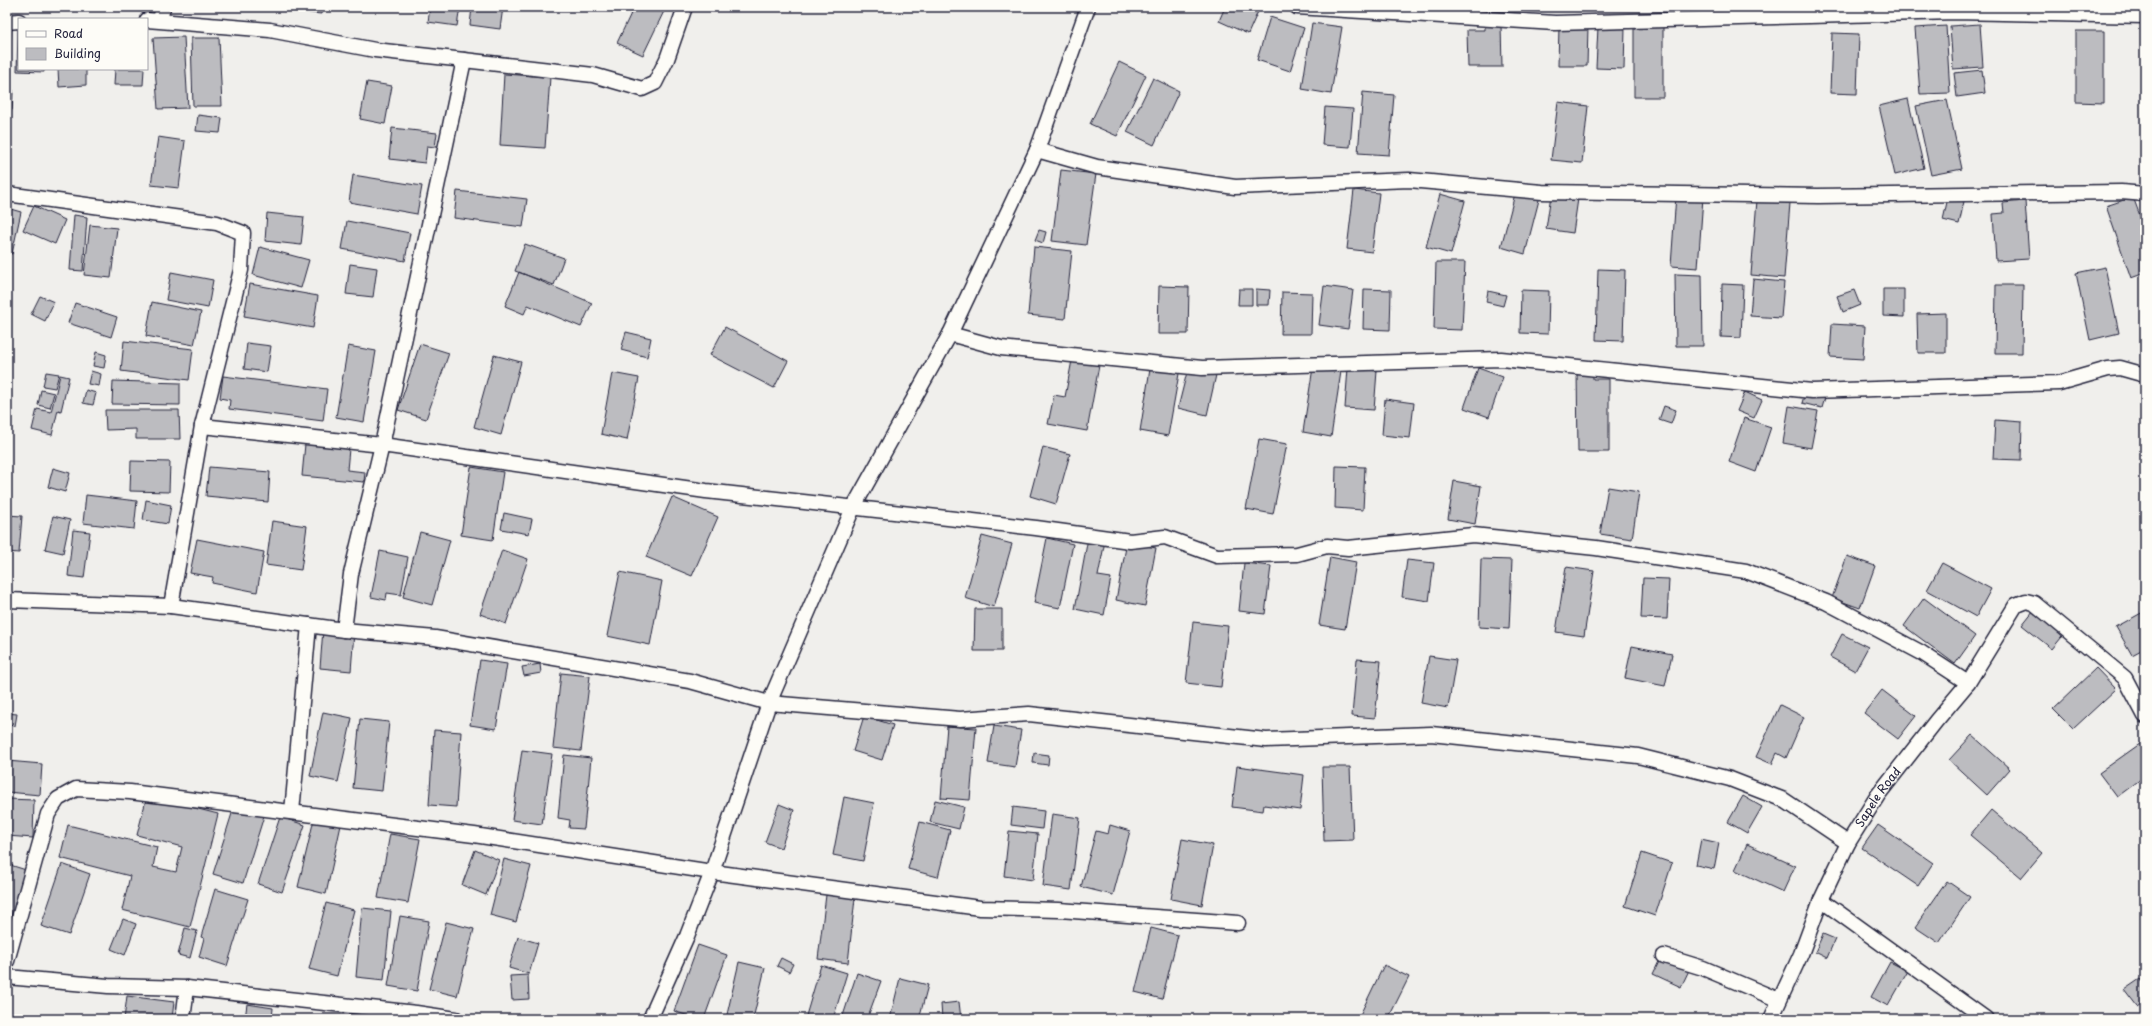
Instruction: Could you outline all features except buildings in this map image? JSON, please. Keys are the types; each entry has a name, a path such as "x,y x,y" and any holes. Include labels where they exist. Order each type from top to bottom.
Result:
{"street":[{"path":"157,16 270,30 375,50 593,75 642,90 655,83 667,59 685,7"},
{"path":"650,1019 687,936 712,872 770,703 853,508 950,334 1037,150 1088,7"},
{"path":"1297,7 1555,23 1955,12 2145,16"},
{"path":"7,22 18,21"},
{"path":"344,630 351,574 382,446 464,60"},
{"path":"1037,150 1097,167 1235,187 1410,180 1542,192 1818,196 2121,192 2145,194"},
{"path":"7,194 217,223 243,233 241,270 202,426 170,606"},
{"path":"950,334 1001,348 1202,368 1501,359 1812,391 2059,383 2108,369 2120,368 2145,375"},
{"path":"202,426 382,446 706,491 1036,528 1130,541 1166,537 1217,556 1297,554 1328,546 1348,548 1473,535 1596,548 1746,571 1826,602 1922,653 1968,683"},
{"path":"7,600 170,606 344,630 435,638 690,681 770,703 960,719 1029,714 1266,740 1431,734 1638,756 1730,779 1784,800 1848,843"},
{"name":"Sapele Road","path":"1771,1019 1801,954 1821,900 1848,843 1878,795 1968,683 2016,605 2026,601 2034,603 2125,678 2145,716"},
{"path":"292,812 309,625"},
{"path":"7,961 48,814 58,799 76,789 130,792 474,834 712,872 980,908 1059,910 1238,923"},
{"path":"1821,900 1986,1019"},
{"path":"1664,956 1703,968 1779,1000"},
{"path":"7,977 108,986 187,988 416,1013 456,1019"},
{"path":"183,1019 187,988"}]}
